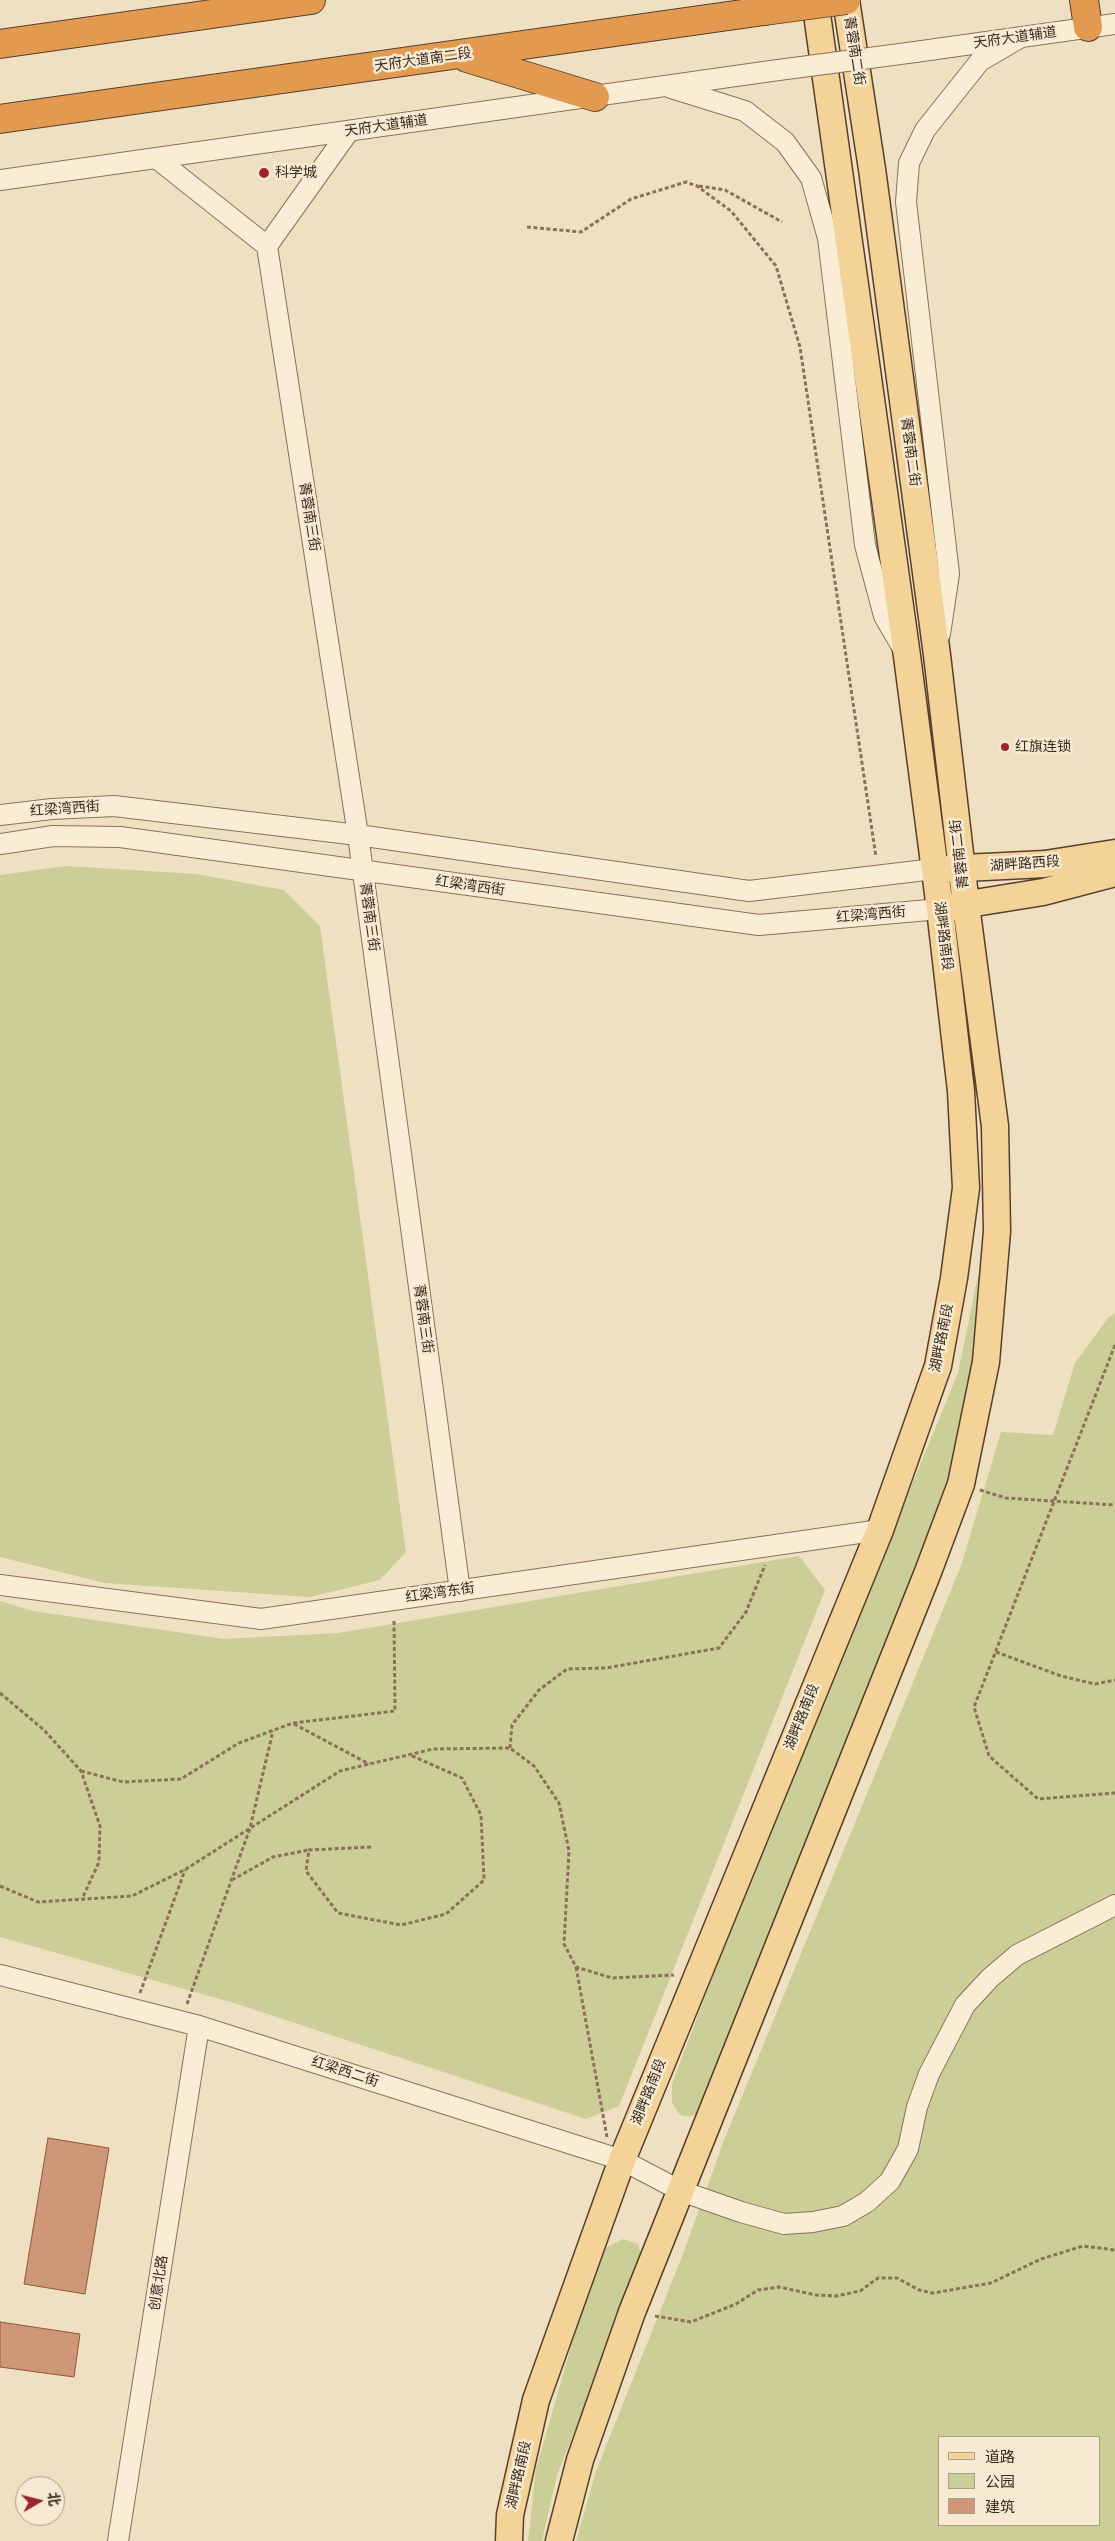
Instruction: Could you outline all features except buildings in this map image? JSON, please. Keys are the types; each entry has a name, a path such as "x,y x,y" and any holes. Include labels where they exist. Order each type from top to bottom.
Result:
{"highway":[{"path":"0,44 311,0"},
{"name":"天府大道南二段","path":"0,119 846,0"},
{"path":"1084,0 1088,28"},
{"path":"459,55 595,97"}],"main road":[{"name":"菁蓉南二街","path":"815,0 907,656 934,869"},
{"name":"菁蓉南二街","path":"846,0 872,169 937,655 966,905"},
{"name":"湖畔路西段","path":"934,869 1045,864 1115,853"},
{"name":"湖畔路南段","path":"509,2541 510,2515 536,2400 616,2158 697,1974 880,1530 938,1366 954,1278 966,1188 961,1091 934,869"},
{"name":"湖畔路西段","path":"940,909 1043,892 1115,873"},
{"name":"湖畔路南段","path":"560,2541 580,2460 632,2312 925,1582 961,1484 986,1362 997,1231 995,1126 966,905"}],"street":[{"name":"天府大道辅道","path":"0,180 1115,24"},
{"path":"937,655 949,574 906,202 909,163 925,130 980,61 1021,37"},
{"path":"664,86 745,111 785,142 812,178 828,238 865,545 884,616 907,656"},
{"path":"156,158 268,246 349,131"},
{"name":"菁蓉南三街","path":"268,246 358,835 460,1591"},
{"name":"红梁湾西街","path":"0,816 52,809 114,806 358,835 749,892 934,869"},
{"name":"红梁湾西街","path":"0,844 53,836 120,837 759,925 940,909"},
{"name":"红梁湾东街","path":"0,1585 261,1619 880,1530"},
{"name":"红梁西二街","path":"0,1975 190,2023 616,2158 681,2191 741,2212 784,2224 813,2222 843,2216 867,2202 890,2181 908,2148 917,2108 929,2074 966,2005 990,1978 1017,1955 1115,1905"},
{"name":"创意北路","path":"118,2541 190,2023"}],"path":[{"path":"527,227 581,232 631,199 686,182 697,186 725,190 782,222"},
{"path":"697,186 731,211 776,266 800,347 878,876"},
{"path":"1115,1346 974,1707 989,1756 1038,1799 1115,1793"},
{"path":"961,1484 1006,1498 1053,1503 1115,1505"},
{"path":"510,1748 512,1725 539,1690 567,1669 606,1668 719,1648 746,1612 773,1546"},
{"path":"81,1771 123,1782 181,1779 239,1743 293,1723 395,1711 394,1600"},
{"path":"996,1652 1061,1676 1095,1684 1115,1680"},
{"path":"0,1693 44,1730 81,1771 100,1826 99,1862 82,1899"},
{"path":"293,1723 369,1764"},
{"path":"190,2023 232,1880 250,1828 273,1730"},
{"path":"0,1886 38,1902 132,1896 186,1869 340,1772 433,1749 510,1748 534,1766 559,1803 569,1850 564,1944 576,1968 616,2158"},
{"path":"310,1850 306,1870 338,1914 401,1925 446,1914 484,1880 481,1815 462,1778 410,1754"},
{"path":"232,1880 273,1857 310,1850 372,1847"},
{"path":"134,2009 186,1869"},
{"path":"576,1968 612,1978 697,1974"},
{"path":"632,2312 691,2322 736,2304 758,2290 779,2287 816,2295 836,2296 860,2291 878,2278 897,2278 919,2290 933,2293 991,2283 1041,2259 1083,2246 1115,2250"}],"green space":[{"path":"66,866 196,874 284,890 320,926 406,1552 380,1580 310,1597 105,1583 0,1557 0,875"},
{"path":"982,1256 990,1258 955,1471 704,2109 693,2116 683,2116 678,2113 672,2102 672,2084 749,1880 958,1373"},
{"path":"1115,1313 1115,2541 576,2541 596,2471 683,2254 724,2140 961,1566 1001,1432 1053,1435 1075,1363 1108,1318"},
{"path":"799,1556 825,1590 619,2106 586,2119 234,2003 0,1937 0,1601 33,1611 224,1639 338,1633"},
{"path":"623,2239 638,2244 643,2262 557,2475 542,2541 528,2541 536,2469 576,2329 605,2248"}],"place":[{"name":"科学城","path":"264,173"},
{"name":"红旗连锁","path":"1005,747"}]}
